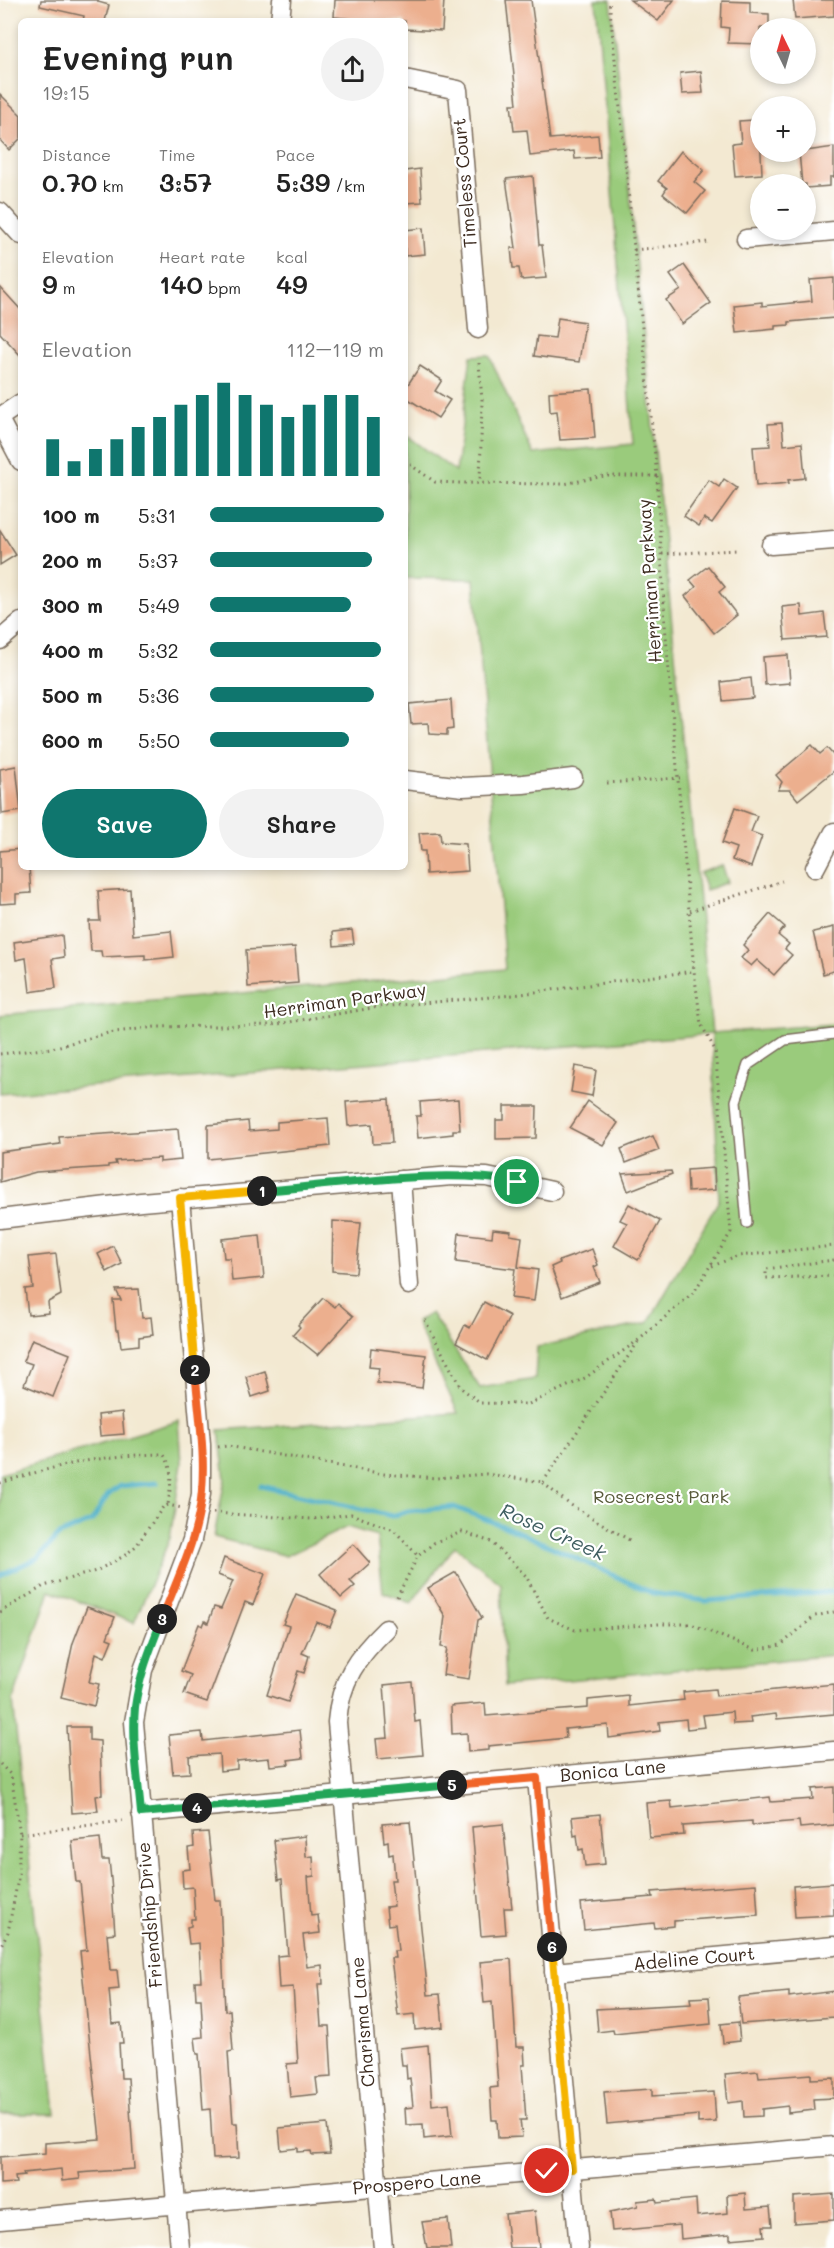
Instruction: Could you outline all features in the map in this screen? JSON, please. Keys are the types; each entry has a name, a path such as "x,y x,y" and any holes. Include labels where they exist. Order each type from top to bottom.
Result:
{"street":[{"path":"280,18 282,0"},
{"name":"Timeless Court","path":"408,80 458,90 478,329"},
{"path":"0,212 18,232"},
{"path":"746,238 834,231"},
{"path":"18,406 0,419 18,455"},
{"path":"771,545 834,540"},
{"path":"0,640 18,625"},
{"path":"408,780 463,787 523,784 573,778"},
{"path":"815,868 834,832"},
{"path":"0,1219 180,1198 470,1176 502,1179 552,1191"},
{"path":"401,1180 409,1285"},
{"name":"Friendship Drive","path":"180,1198 203,1477 192,1540 147,1656 139,1687 135,1738 180,2248"},
{"name":"Charisma Lane","path":"383,2248 337,1722 342,1690 355,1662 386,1629"},
{"name":"Bonica Lane","path":"141,1813 834,1751"},
{"path":"537,1778 579,2248"},
{"name":"Adeline Court","path":"554,1972 834,1946"},
{"name":"Prospero Lane","path":"0,2220 834,2145"}],"lane":[{"path":"747,1223 736,1101 748,1065 785,1040 834,1034"}],"path":[{"name":"Herriman Parkway","path":"425,1320 461,1388 481,1403 529,1404 585,1378 640,1339 694,1292 712,1267 731,1232 715,1050 701,1024 694,971 680,778 665,624 657,476 609,0"},
{"path":"634,250 709,242"},
{"path":"479,363 482,400 480,482"},
{"path":"408,463 435,482 564,484 604,476 657,476"},
{"path":"662,554 737,550"},
{"path":"606,783 680,778"},
{"path":"690,911 782,881"},
{"name":"Herriman Parkway","path":"0,1054 52,1047 108,1033 155,1027 272,1025 378,1007 513,995 694,971"},
{"path":"712,1267 738,1256 834,1246"},
{"path":"834,1260 766,1269 766,1278 834,1276"},
{"name":"Herriman Parkway","path":"543,1482 640,1339"},
{"path":"217,1447 228,1446 384,1474 437,1478 486,1474 543,1482 569,1504 631,1541"},
{"path":"0,1483 57,1466 116,1455 163,1454 171,1471 168,1505"},
{"path":"1,1609 44,1586 96,1571 124,1556 136,1546 163,1507 168,1505 184,1508"},
{"path":"213,1513 312,1519 351,1514 394,1530 418,1556"},
{"path":"397,1597 418,1556 435,1542 462,1532 491,1542 526,1576 548,1618 575,1630 691,1624 755,1650 781,1645 815,1616 834,1612"},
{"path":"0,1764 11,1775 20,1834 18,1879 8,1932 0,1947"},
{"path":"20,1834 122,1821"}],"green space":[{"name":"Rosecrest Park","path":"596,0 611,0 712,1033 834,1024 834,1655 505,1686 501,1584 455,1546 411,1603 383,1592 377,1536 347,1527 286,1556 214,1537 225,1479 219,1430 458,1413 416,1322 431,1313 480,1388 535,1379 537,1347 648,1323 719,1200 712,1034 0,1094 0,1015 505,969 474,579 408,578 408,436 456,472 471,356 489,355 533,454 633,444"},
{"path":"722,865 728,882 706,890 700,873"},
{"path":"179,1421 182,1463 170,1538 134,1623 50,1590 13,1701 55,2114 0,2114 0,1474"}],"building":[{"path":"41,0 98,0 98,2 109,5 106,18 84,18 84,16 40,6"},
{"path":"335,0 444,0 442,31 408,29 408,18 334,17"},
{"path":"506,0 531,0 550,139 598,135 600,157 575,159 574,151 530,156 527,130 514,131 511,104 517,104"},
{"path":"630,0 674,0 658,21"},
{"path":"793,0 834,0 834,16 795,18"},
{"path":"722,1 750,2 750,13 769,14 769,18 750,18 750,44 728,43 729,28 721,27"},
{"path":"701,71 703,93 682,94 680,73"},
{"path":"0,94 18,112 18,141 9,150 0,140"},
{"path":"750,120 750,162 761,162 762,174 735,176 732,144 741,143 739,121"},
{"path":"834,147 834,177 830,177 830,186 816,187 816,174 801,174 800,162 816,162 816,150"},
{"path":"681,151 704,170 694,182 705,191 687,213 663,194 667,188 658,181"},
{"path":"420,169 422,202 408,203 408,171"},
{"path":"533,176 539,245 542,245 546,278 521,280 519,268 513,268 511,248 516,248 506,179"},
{"path":"423,228 425,254 408,256 408,230"},
{"path":"684,265 711,303 682,324 666,300 681,290 670,275"},
{"path":"834,278 834,318 789,322 789,325 775,326 775,329 737,333 734,305 762,302 762,306 812,301 810,280"},
{"path":"0,287 18,307 18,353 0,333"},
{"path":"558,318 585,322 579,362 534,356 537,336 555,338"},
{"path":"420,366 442,380 435,391 450,400 438,418 408,399 408,384"},
{"path":"591,389 595,438 560,440 557,411 550,412 549,392"},
{"path":"782,423 784,445 802,443 805,478 788,480 789,483 756,486 753,447 770,446 768,424"},
{"path":"724,479 737,488 712,523 704,518 699,526 684,516 709,480 719,487"},
{"path":"0,530 16,555 0,565"},
{"path":"708,566 725,587 719,592 737,615 714,633 685,596 696,587 690,580"},
{"path":"801,605 802,616 824,613 827,637 785,640 782,607"},
{"path":"788,655 790,683 765,685 763,657"},
{"path":"751,678 753,698 723,701 721,682"},
{"path":"451,700 453,729 447,730 447,735 429,734 428,723 411,724 409,704"},
{"path":"812,745 820,754 827,748 834,756 834,771 798,800 790,790 778,790 782,782 776,775"},
{"path":"16,766 18,811 2,814 0,769"},
{"path":"735,808 757,816 751,832 762,836 751,867 732,860 736,848 722,843"},
{"path":"440,832 441,842 466,844 468,871 426,874 425,851 421,851 419,833"},
{"path":"18,849 18,870 29,870 31,893 16,894 16,903 0,904 0,851"},
{"path":"130,889 133,935 171,931 174,957 145,960 145,955 102,957 101,951 91,951 89,921 100,921 98,891"},
{"path":"770,914 785,927 778,935 789,944 785,949 792,955 774,975 757,960 751,966 741,958 748,950 743,945"},
{"path":"834,927 834,971 823,974 813,932"},
{"path":"352,930 354,944 334,946 333,932"},
{"path":"62,935 64,957 52,959 56,988 30,992 26,958 16,960 14,942"},
{"path":"295,947 298,983 248,987 246,950"},
{"path":"575,1066 596,1070 592,1096 571,1092"},
{"path":"389,1099 392,1143 373,1144 372,1124 348,1126 346,1102"},
{"path":"458,1099 460,1130 453,1130 453,1134 418,1138 416,1116 421,1116 420,1102"},
{"path":"588,1101 618,1123 603,1145 570,1128"},
{"path":"504,1106 537,1106 536,1138 496,1139 496,1120 504,1120"},
{"path":"328,1118 330,1146 208,1159 208,1125 248,1121 249,1131 277,1129 277,1122"},
{"path":"178,1129 181,1160 160,1162 160,1158 115,1161 116,1164 108,1165 108,1167 36,1172 0,1182 0,1152 60,1144 59,1137"},
{"path":"653,1136 659,1150 626,1163 621,1149"},
{"path":"714,1168 715,1190 688,1192 687,1170"},
{"path":"671,1171 672,1174 628,1191 622,1174"},
{"path":"629,1204 660,1221 638,1260 614,1246 627,1223 620,1220"},
{"path":"333,1221 361,1223 356,1273 332,1271"},
{"path":"493,1229 511,1231 510,1235 522,1237 518,1267 538,1270 534,1301 511,1298 515,1269 456,1262 459,1233 492,1237"},
{"path":"260,1235 264,1278 232,1281 230,1258 224,1258 222,1239"},
{"path":"113,1246 122,1264 107,1272 98,1254"},
{"path":"592,1249 598,1265 594,1267 600,1282 562,1297 551,1267 560,1263 559,1261"},
{"path":"56,1254 61,1295 48,1302 49,1313 28,1315 25,1289 33,1288 29,1257"},
{"path":"139,1289 142,1318 151,1317 153,1335 139,1337 139,1345 121,1347 119,1330 116,1330 113,1300 121,1300 116,1290"},
{"path":"323,1298 335,1307 338,1303 353,1316 318,1355 293,1335 300,1327 298,1325"},
{"path":"484,1302 510,1316 487,1360 456,1343 465,1325 470,1328"},
{"path":"32,1339 70,1354 53,1397 24,1385 32,1364 23,1361"},
{"path":"371,1348 426,1355 422,1388 377,1383 379,1368 369,1367"},
{"path":"265,1371 270,1391 252,1397 246,1377"},
{"path":"122,1412 124,1434 100,1436 98,1415"},
{"path":"353,1544 370,1563 350,1581 355,1586 341,1598 320,1574"},
{"path":"224,1558 265,1574 253,1605 245,1602 207,1702 184,1694 191,1675 181,1671 199,1624 203,1626 205,1621 208,1623 214,1607 221,1609 233,1581 218,1575"},
{"path":"456,1572 482,1618 478,1620 469,1679 443,1675 447,1648 441,1647 445,1616 428,1588"},
{"path":"296,1594 337,1610 330,1627 316,1622 302,1653 309,1656 304,1673 298,1671 288,1702 267,1695 289,1626 283,1624"},
{"path":"87,1607 115,1617 107,1638 112,1640 105,1657 96,1653 89,1682 99,1684 94,1706 61,1698 73,1643"},
{"path":"412,1682 415,1722 420,1721 423,1755 378,1759 376,1739 388,1738 384,1685"},
{"path":"834,1684 834,1714 777,1719 776,1714 750,1717 751,1723 733,1724 732,1712 703,1715 705,1727 687,1729 686,1719 659,1722 660,1731 609,1738 608,1725 565,1729 566,1738 488,1746 488,1750 468,1752 467,1733 452,1734 451,1706 485,1703 486,1716 588,1708 588,1700 629,1696 629,1706 684,1700 683,1692 715,1689 716,1696"},
{"path":"67,1727 89,1727 89,1740 100,1741 102,1795 96,1796 98,1811 72,1813"},
{"path":"300,1730 303,1758 288,1760 289,1764 270,1766 269,1758 237,1761 237,1769 220,1771 219,1754 189,1756 190,1773 173,1774 169,1735 202,1732 203,1741"},
{"path":"834,1787 834,1825 800,1828 799,1821 752,1825 752,1821 683,1826 684,1835 649,1838 646,1803 671,1801 672,1808 770,1797 771,1802 813,1799 812,1789"},
{"path":"600,1814 605,1864 585,1866 583,1849 579,1850 577,1835 574,1836 572,1817"},
{"path":"410,1822 428,1995 440,1994 443,2027 415,2030 414,2014 398,2016 391,1958 395,1958 394,1951 398,1951 395,1924 388,1925 386,1907 394,1906 391,1880 395,1880 393,1854 389,1855 388,1841 384,1842 382,1824"},
{"path":"503,1824 512,1908 504,1908 506,1934 481,1936 472,1827"},
{"path":"208,1832 215,1900 220,1900 225,2011 230,2010 233,2051 228,2052 233,2123 237,2123 239,2158 213,2159 210,2109 203,2110 199,2054 197,2054 195,2038 203,2037 201,1999 196,1999 195,1981 201,1981 199,1943 189,1944 187,1927 191,1926 191,1919 195,1919 193,1887 183,1888 182,1870 190,1869 188,1848 194,1847 193,1833"},
{"path":"305,1836 306,1857 313,1856 314,1876 308,1877 311,1916 318,1915 320,1933 303,1935 307,1967 322,1965 323,1984 318,1984 321,2026 329,2026 332,2077 316,2078 318,2094 290,2097 287,2064 298,2063 293,1987 279,1988 277,1956 288,1955 282,1879 278,1880 274,1840"},
{"path":"100,1838 102,1860 109,1860 111,1879 115,1933 107,1934 110,1970 117,1970 119,1989 109,1990 112,2024 121,2023 123,2043 119,2043 121,2078 128,2078 134,2169 79,2173 80,2179 62,2181 61,2169 23,2173 24,2176 15,2177 16,2183 0,2184 0,2157 45,2153 45,2143 100,2139 80,1951 87,1950 80,1882 76,1882 72,1841"},
{"path":"833,1883 834,1915 795,1917 793,1886"},
{"path":"756,1884 758,1915 674,1921 674,1926 655,1928 654,1923 584,1930 581,1903 653,1897 652,1892"},
{"path":"511,1959 516,2047 524,2047 525,2065 522,2065 526,2120 520,2120 522,2137 498,2138 497,2120 492,2120 490,2088 498,2087 492,2002 484,2003 480,1962"},
{"path":"834,1991 834,2017 741,2024 738,1997 789,1992 789,1997"},
{"path":"709,1997 711,2024 614,2034 613,2030 598,2032 596,2009 691,2004 690,1998"},
{"path":"738,2022 740,2041 723,2043 721,2024"},
{"path":"428,2045 432,2105 449,2103 452,2136 424,2139 423,2124 406,2125 405,2108 413,2107 410,2078 407,2079 406,2065 402,2065 400,2048"},
{"path":"758,2071 759,2078 811,2074 811,2079 834,2078 834,2098 813,2099 814,2110 788,2113 788,2106 762,2109 762,2116 744,2117 743,2101 728,2103 725,2074"},
{"path":"652,2089 652,2096 714,2092 716,2122 698,2123 698,2115 607,2124 604,2092"},
{"path":"327,2124 330,2154 312,2155 311,2151 298,2152 298,2148 281,2150 279,2128"},
{"path":"745,2193 746,2209 770,2207 772,2226 763,2226 764,2236 730,2239 730,2234 681,2239 680,2225 612,2231 610,2212 638,2206 637,2201 656,2199 657,2203 696,2199 697,2216 728,2213 727,2195"},
{"path":"834,2194 834,2220 794,2223 794,2197"},
{"path":"535,2211 539,2248 509,2248 505,2214"},
{"path":"448,2219 451,2248 427,2248 422,2222"}],"waterway":[{"name":"Rose Creek","path":"0,1575 38,1558 59,1535 92,1521 108,1495 120,1486 157,1483"},
{"name":"Rose Creek","path":"261,1486 392,1516 408,1511 454,1507 521,1533 652,1593 706,1601 834,1592"}],"route":[{"path":"517,1182 487,1177 452,1176 180,1198 203,1477 199,1511 192,1540 147,1656 135,1706 134,1722 141,1813 537,1778 572,2169 547,2171"}]}
